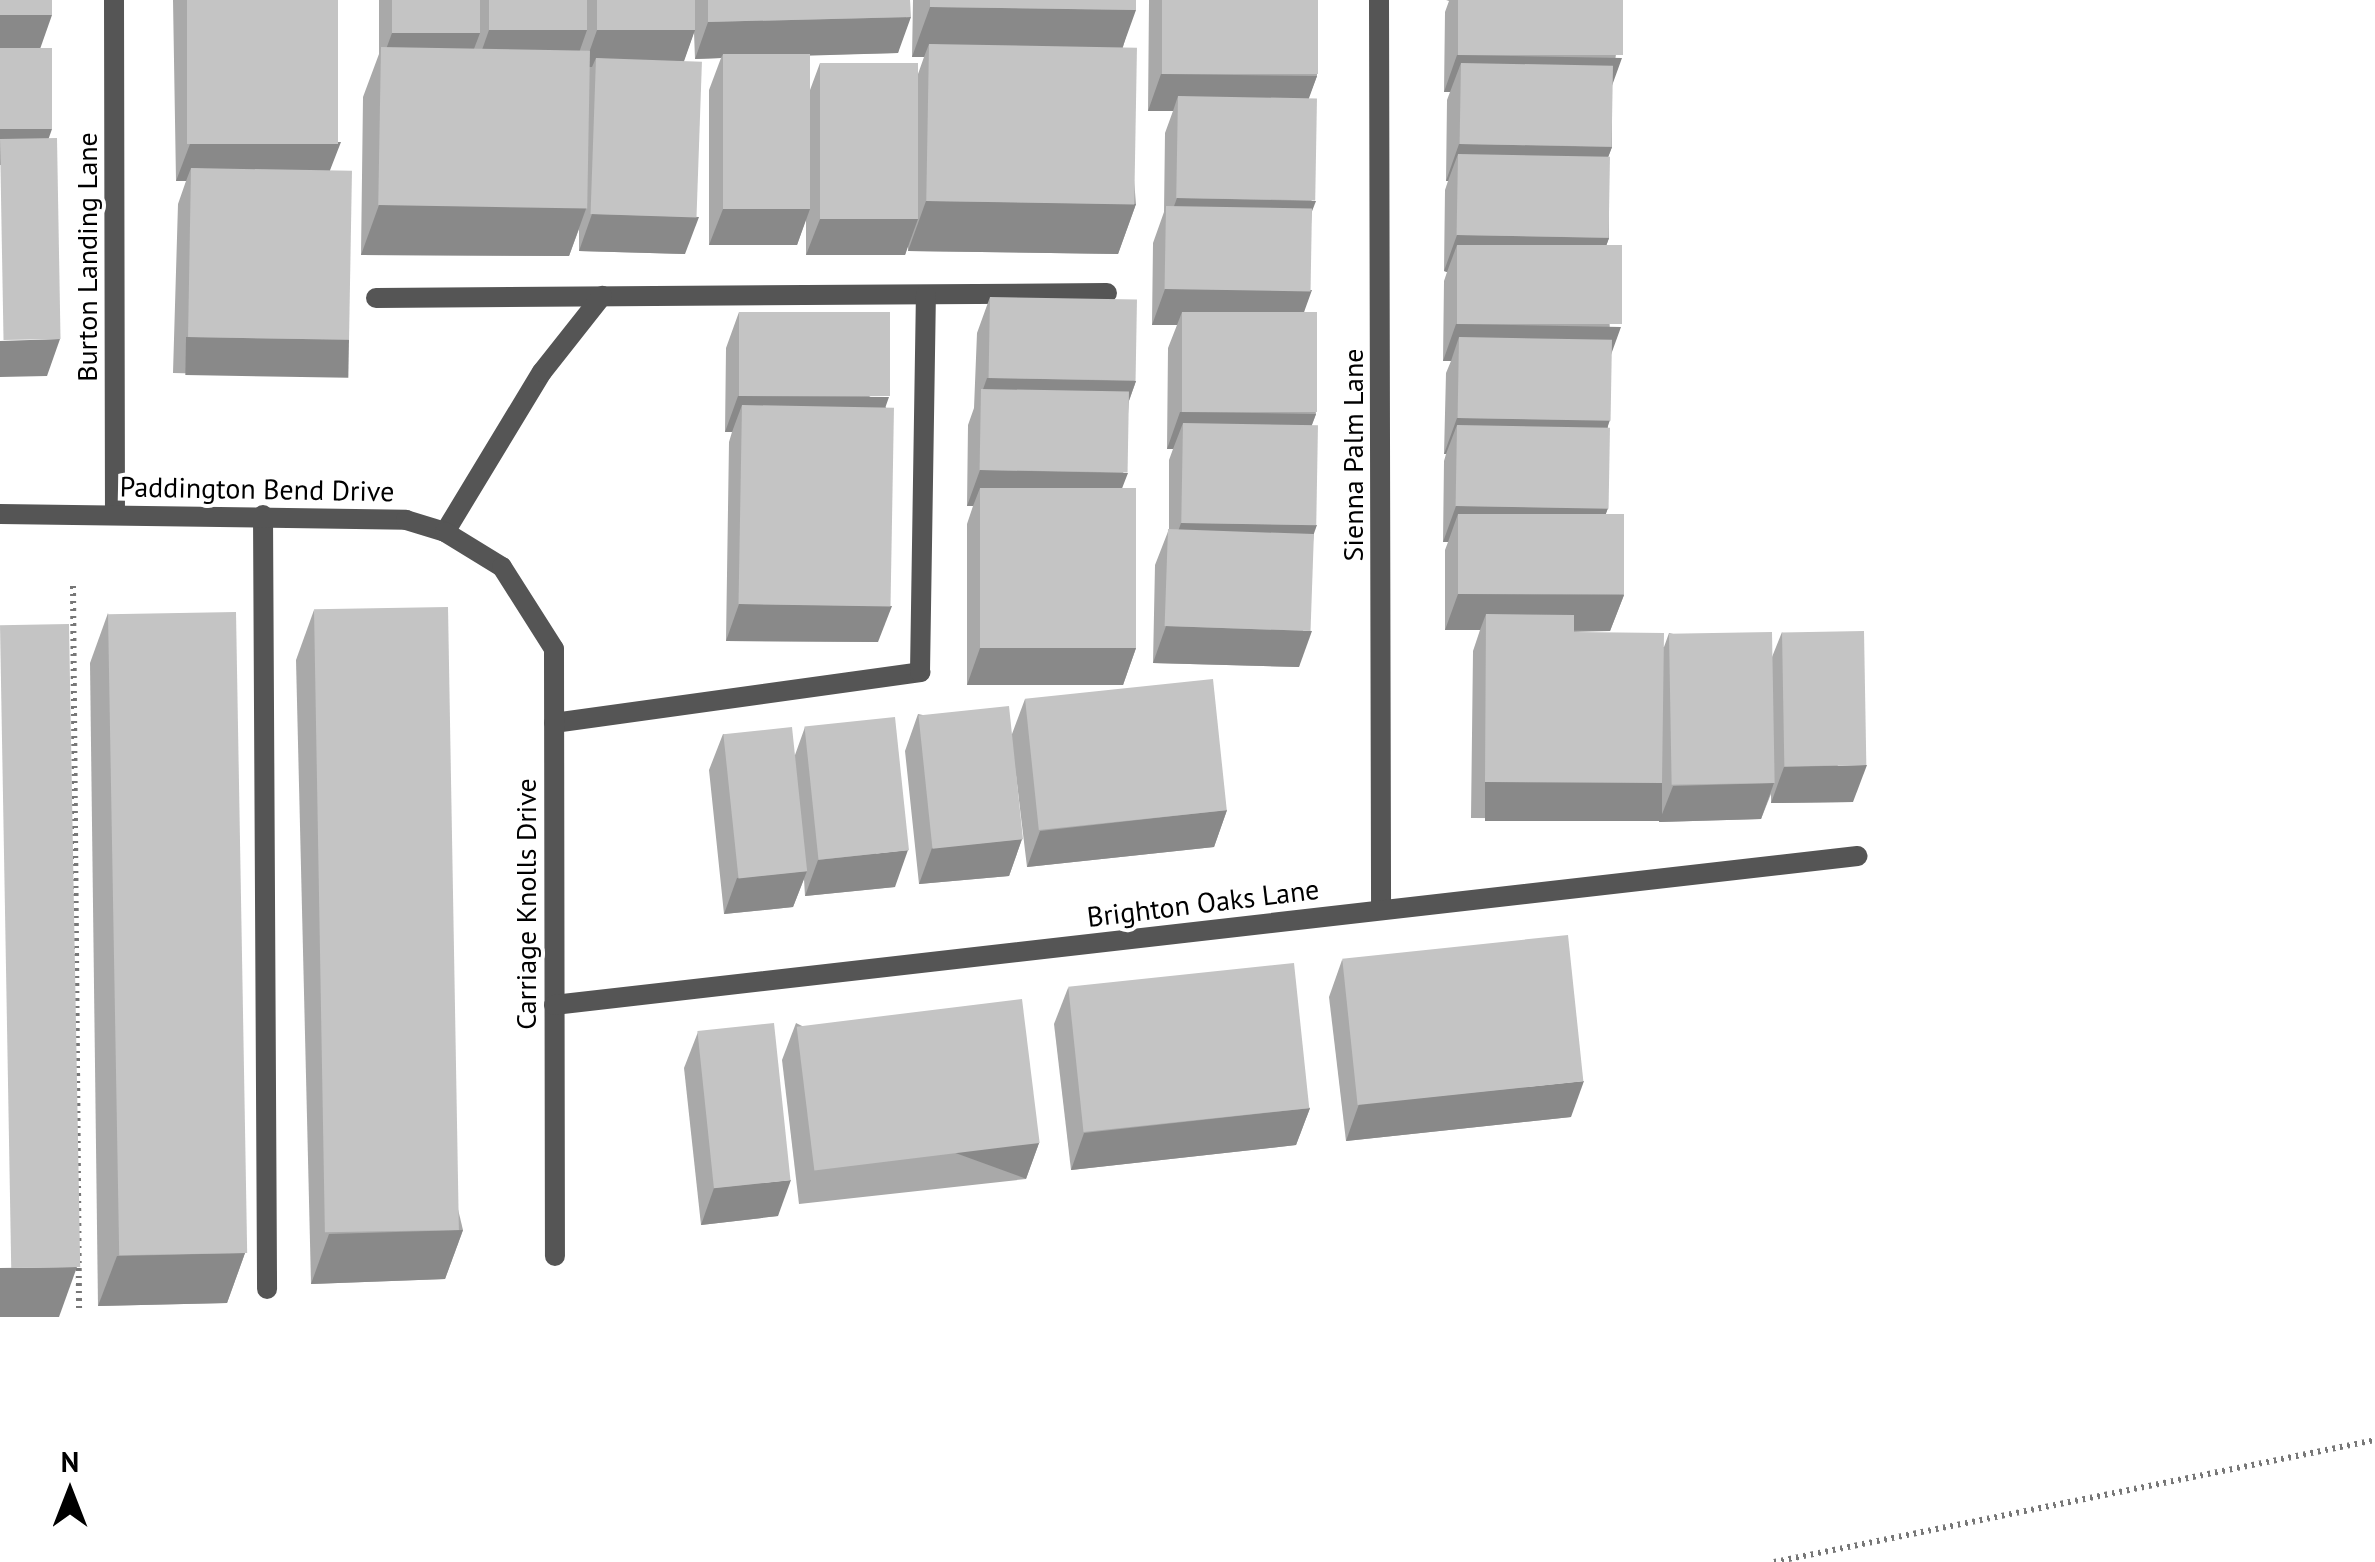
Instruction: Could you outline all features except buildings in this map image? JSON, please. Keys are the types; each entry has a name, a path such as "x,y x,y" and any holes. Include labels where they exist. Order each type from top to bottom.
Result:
{"street":[{"name":"Burton Landing Lane","path":"114,0 115,513"},
{"name":"Sienna Palm Lane","path":"1380,0 1382,910"},
{"path":"376,298 1107,294"},
{"path":"554,723 920,672 926,295"},
{"path":"445,532 560,344 602,296"},
{"name":"Paddington Bend Drive","path":"0,514 262,514 406,520 445,532 502,567"},
{"path":"262,514 268,1289"},
{"name":"Carriage Knolls Drive","path":"502,567 554,649 555,1256"},
{"name":"Brighton Oaks Lane","path":"554,1005 1858,856"}],"path":[{"path":"73,586 79,1308"},
{"path":"1774,1562 2375,1440"}]}
